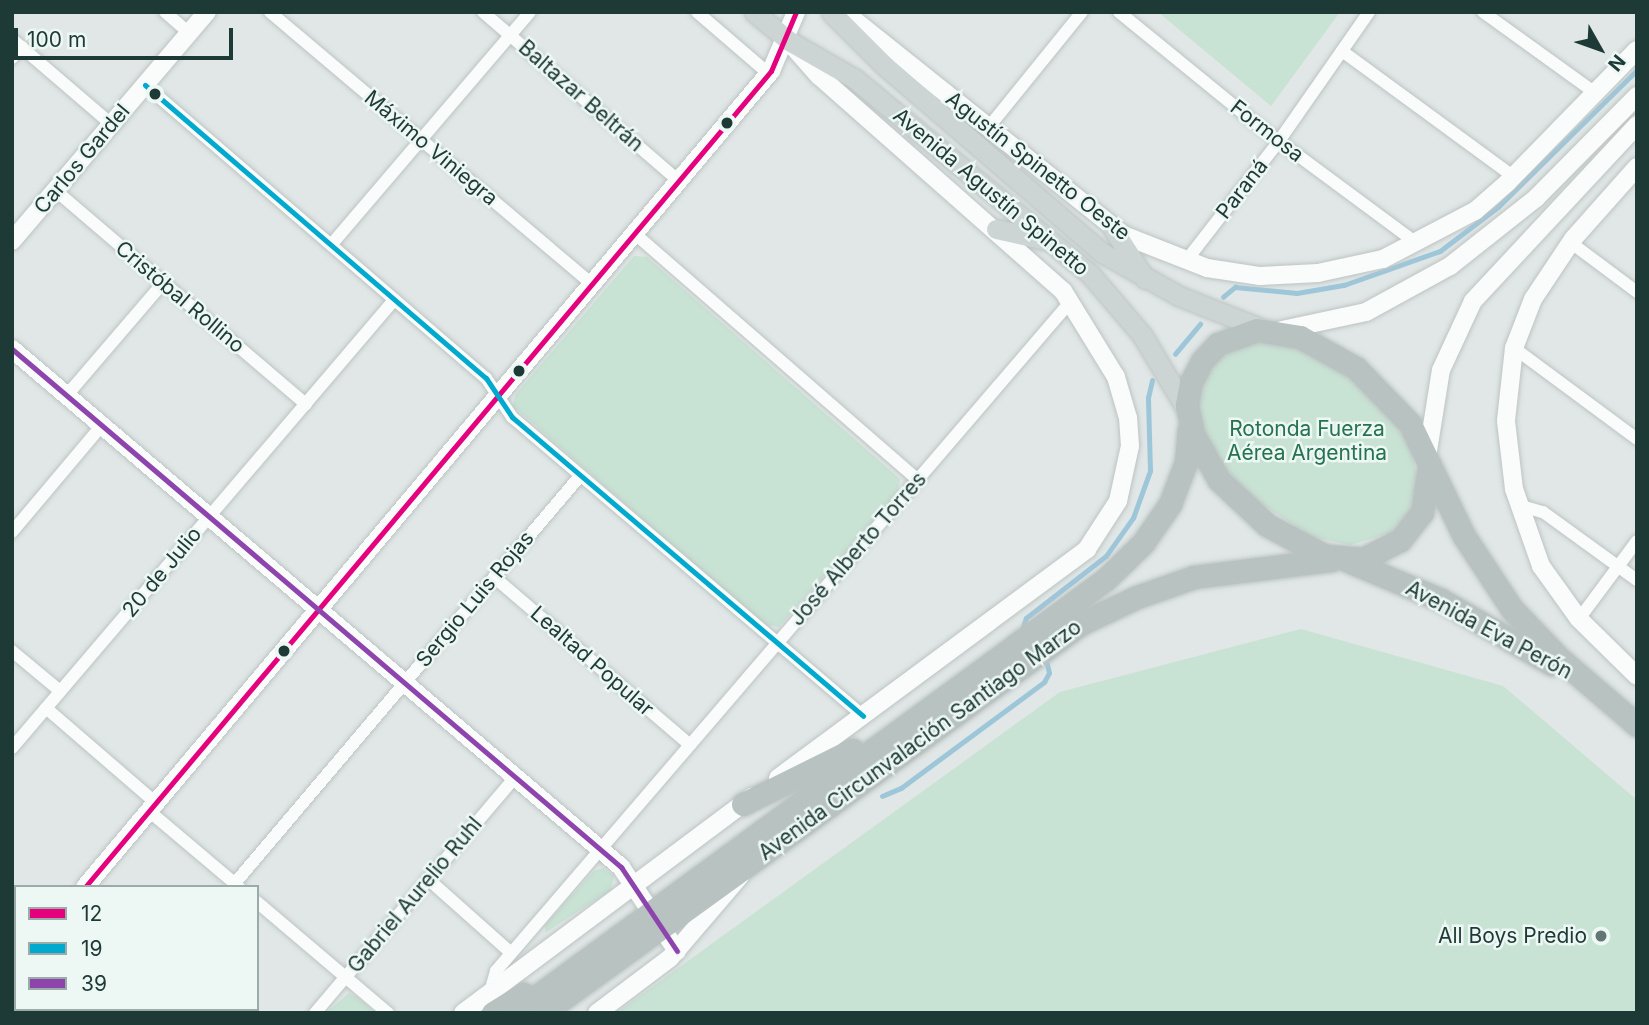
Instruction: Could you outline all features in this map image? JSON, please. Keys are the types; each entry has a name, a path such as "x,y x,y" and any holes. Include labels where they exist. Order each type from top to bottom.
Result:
{"highway":[{"path":"1270,331 1313,342 1356,368 1402,414 1428,461 1425,503 1412,528 1379,553 1342,560 1290,539 1237,499 1204,459 1189,416 1191,382 1207,355 1233,335 1270,331"},
{"name":"Avenida Circunvalación Santiago Marzo","path":"543,1013 578,987 655,920 1106,579 1154,529 1182,477 1189,416"},
{"name":"Avenida Eva Perón","path":"1428,461 1464,536 1503,597 1535,635 1637,724"},
{"name":"Avenida Eva Perón","path":"1342,560 1451,606 1592,686"},
{"name":"Avenida Circunvalación Santiago Marzo","path":"514,1013 591,957 751,861 1057,639 1096,616 1194,578 1342,560"},
{"path":"743,804 837,761 938,688 1017,646"},
{"path":"492,1002 591,957"},
{"path":"551,1013 578,987"}],"main road":[{"name":"Avenida Agustín Spinetto","path":"754,12 784,37 855,79 1056,244 1103,287 1137,327 1189,416"},
{"name":"Avenida Agustín Spinetto","path":"831,12 885,66 1087,241 1145,279 1270,331"},
{"path":"996,229 1056,244"},
{"path":"1113,229 1145,279"}],"street":[{"path":"164,12 189,33"},
{"name":"Carlos Gardel","path":"12,241 207,12"},
{"name":"Máximo Viniegra","path":"270,12 592,284"},
{"name":"Baltazar Beltrán","path":"483,12 679,181"},
{"path":"331,245 530,12"},
{"path":"697,12 769,74"},
{"path":"87,885 769,74 796,12"},
{"name":"Agustín Spinetto Oeste","path":"844,12 1113,229 1186,261 1247,275 1302,275 1370,262 1418,244 1475,211 1514,177 1637,50"},
{"path":"988,128 1082,12"},
{"name":"Formosa","path":"1119,12 1279,141 1418,244"},
{"name":"Paraná","path":"1186,261 1279,141 1369,12"},
{"path":"1483,12 1594,92"},
{"path":"463,1013 492,1002 632,885 1064,568 1097,539 1113,514 1123,488 1130,446 1128,418 1116,377 1071,300 996,229 818,76 784,37"},
{"path":"12,58 17,43 111,124"},
{"path":"1342,51 1514,177"},
{"path":"145,85 489,382 508,414 863,716"},
{"path":"1270,331 1356,315 1432,278 1527,205 1637,96"},
{"path":"1428,461 1437,385 1469,307 1506,260 1637,125"},
{"path":"1637,167 1570,242 1533,299 1514,348 1507,429 1518,505 1541,566 1579,619 1637,676"},
{"name":"Cristóbal Rollino","path":"55,190 306,404"},
{"path":"635,234 918,480"},
{"path":"1570,242 1637,292"},
{"path":"67,395 163,283"},
{"name":"20 de Julio","path":"12,748 394,300"},
{"name":"José Alberto Torres","path":"492,1002 491,978 511,953 1071,300"},
{"path":"1514,348 1637,439"},
{"path":"12,349 623,869 677,951"},
{"path":"12,531 102,425"},
{"name":"Sergio Luis Rojas","path":"237,885 580,476"},
{"path":"1518,505 1543,512 1637,580"},
{"path":"1579,619 1637,541"},
{"name":"Lealtad Popular","path":"494,577 690,745"},
{"path":"12,651 60,691"},
{"path":"46,708 237,885"},
{"name":"Gabriel Aurelio Ruhl","path":"315,1013 515,777"},
{"path":"597,1013 677,951 751,861"},
{"path":"428,879 511,953"},
{"path":"259,904 388,1013"}],"green space":[{"path":"1158,12 1340,12 1271,106"},
{"path":"634,256 647,257 900,479 898,492 779,627 764,625 513,406 515,395"},
{"name":"Rotonda Fuerza Aérea Argentina","path":"1260,340 1295,346 1354,380 1397,427 1412,452 1417,478 1409,512 1390,533 1350,545 1312,537 1257,501 1221,464 1204,434 1199,408 1204,381 1224,354"},
{"path":"1301,629 1503,686 1637,800 1637,1013 616,1013 1060,692"},
{"path":"603,868 614,876 611,890 545,933 545,925 594,871"},
{"path":"349,993 355,996 376,1013 326,1013"}],"waterway":[{"path":"1223,297 1235,287 1297,293 1344,285 1440,251 1498,207 1637,70"},
{"path":"1175,354 1200,324"},
{"path":"1023,627 1026,618 1106,556 1133,518 1150,471 1148,398 1152,380"},
{"path":"882,796 901,788 1044,682 1049,673 1047,664"}],"transit line":[{"name":"12","path":"87,885 771,71 796,12"},
{"name":"19","path":"145,85 486,378 512,417 863,716"},
{"name":"39","path":"12,349 621,867 677,951"}],"place":[{"name":"All Boys Predio","path":"1601,936"}]}
